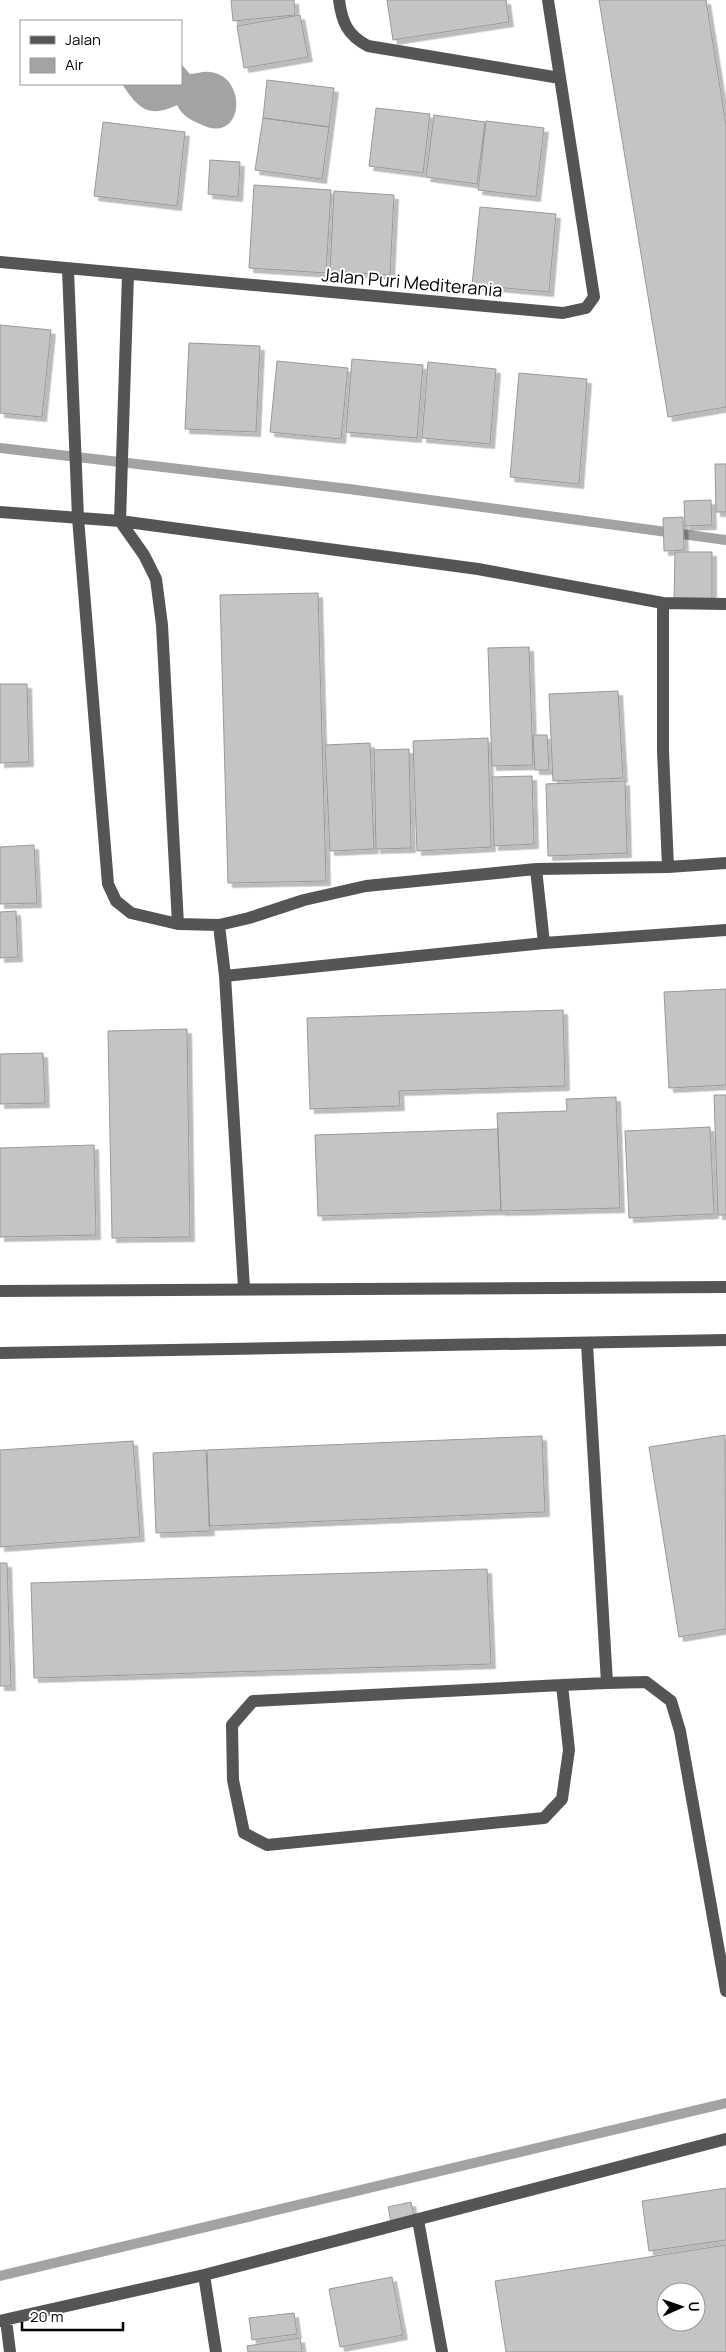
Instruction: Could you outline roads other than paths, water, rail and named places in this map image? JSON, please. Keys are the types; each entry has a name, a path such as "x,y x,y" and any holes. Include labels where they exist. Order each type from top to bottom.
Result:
{"street":[{"path":"339,0 342,21 347,30 353,37 368,46 560,78"},
{"name":"Jalan Puri Mediterania","path":"0,262 68,270 563,313 586,308 594,297 548,0"},
{"path":"68,270 78,518 108,884 116,901 131,913 178,924 219,925 249,918 304,900 366,886 536,870 668,867 726,863"},
{"path":"128,274 120,468 120,521 144,555 156,579 162,626 178,924"},
{"path":"0,512 120,521 478,569 663,603 726,604"},
{"path":"663,603 663,750 668,867"},
{"path":"536,870 544,943"},
{"path":"219,925 225,976 244,1288"},
{"path":"225,976 544,943 726,930"},
{"path":"0,1291 244,1288 726,1287"},
{"path":"0,1353 587,1344 726,1340"},
{"path":"587,1344 607,1683"},
{"path":"562,1685 570,1750 562,1799 544,1818 267,1845 244,1833 233,1780 232,1725 253,1700 562,1685 646,1682 670,1700 680,1731 726,1991"},
{"path":"10,2352 3,2320 204,2275 726,2139"},
{"path":"418,2220 442,2352"},
{"path":"204,2275 216,2352"}],"water":[{"path":"182,65 190,74 210,72 223,76 231,85 236,96 236,108 233,119 226,126 215,129 187,117 177,105 167,109 151,111 139,105 123,85 182,85"}],"waterway":[{"path":"0,448 349,489 726,540"},
{"path":"0,2276 726,2103"}]}
